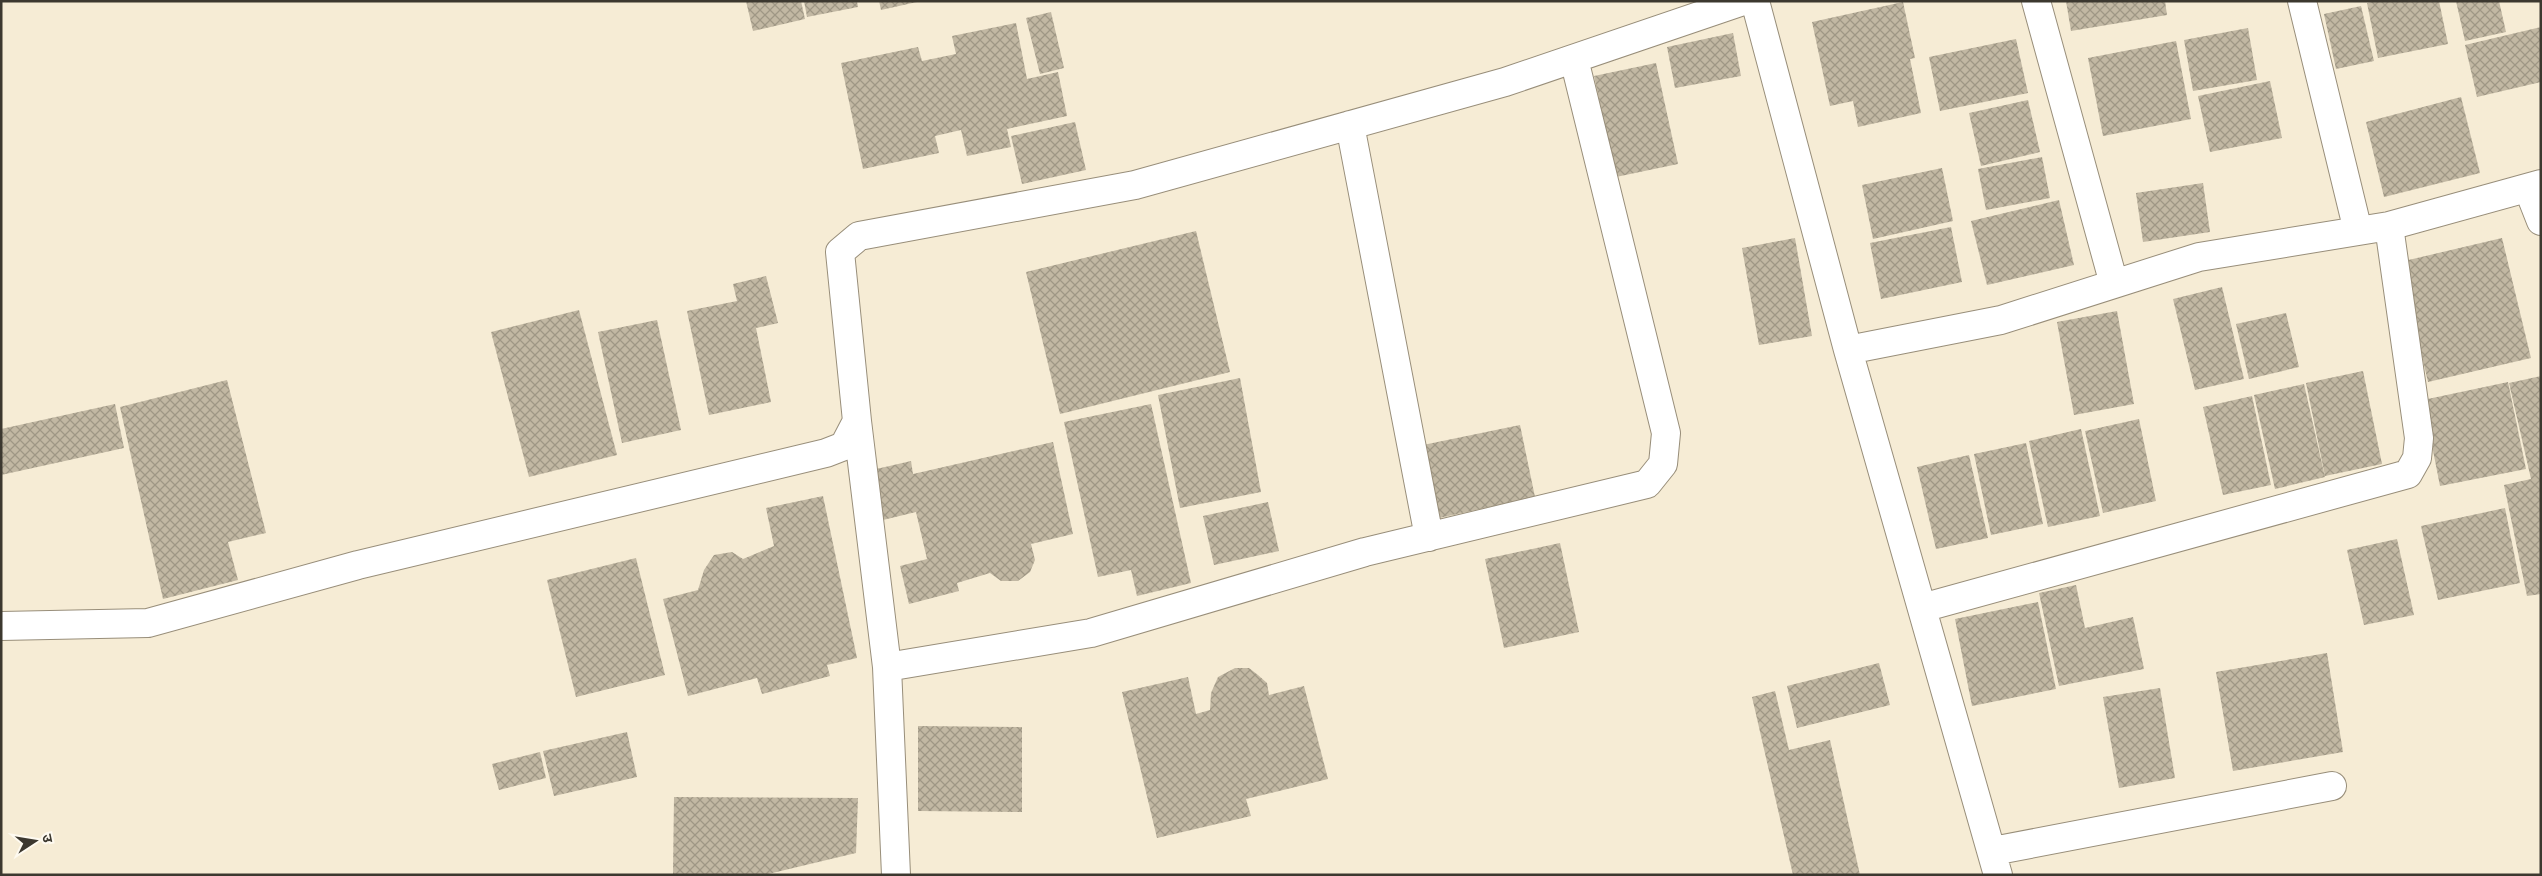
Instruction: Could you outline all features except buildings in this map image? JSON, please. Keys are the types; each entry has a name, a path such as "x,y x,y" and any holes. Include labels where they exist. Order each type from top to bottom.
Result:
{"street":[{"path":"896,875 887,667 857,421 840,252 859,236 1135,185 1505,82 1743,1"},
{"path":"1755,1 1848,350 1995,863 2332,786"},
{"path":"2036,1 2114,284"},
{"path":"2302,1 2358,231"},
{"path":"887,667 1092,633 1365,552 1646,484 1663,464 1666,432 1574,59"},
{"path":"1350,125 1430,537"},
{"path":"1848,350 2001,320 2199,257 2389,226 2534,186 2541,221"},
{"path":"1922,608 2408,474 2417,458 2419,438 2389,226"},
{"path":"1,626 148,623 358,564 826,453 844,446 857,421"}]}
